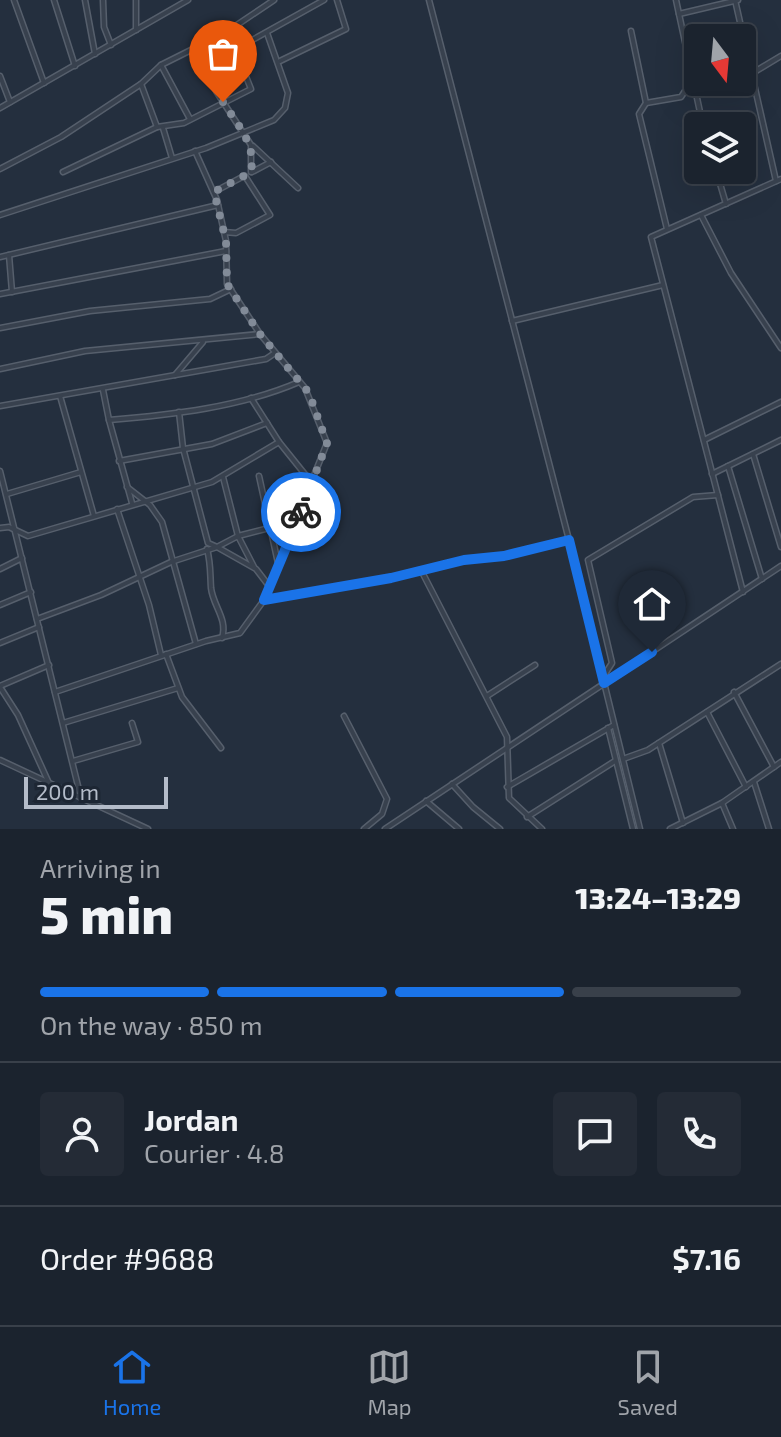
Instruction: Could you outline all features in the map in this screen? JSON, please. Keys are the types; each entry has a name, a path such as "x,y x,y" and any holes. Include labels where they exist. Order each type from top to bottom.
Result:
{"street":[{"path":"14,0 44,83"},
{"path":"54,0 75,66"},
{"path":"85,0 95,54"},
{"path":"103,0 104,27 111,45"},
{"path":"136,0 136,31"},
{"path":"0,169 61,137 141,84 161,65 195,49 274,0"},
{"path":"204,68 324,0"},
{"path":"279,62 346,29 337,0"},
{"path":"429,0 569,540 640,829"},
{"path":"676,0 684,33"},
{"path":"679,14 736,0 740,24"},
{"path":"0,108 185,1"},
{"path":"631,31 646,103 639,114 667,229"},
{"path":"0,215 195,151 274,120 285,108 288,93 267,33"},
{"path":"195,49 223,102 251,145 298,188"},
{"path":"63,172 160,128 190,119 251,89 235,49"},
{"path":"756,71 781,56"},
{"path":"161,65 190,119"},
{"path":"0,76 10,102"},
{"path":"141,84 172,158"},
{"path":"646,103 681,97 684,92"},
{"path":"743,592 651,237 779,181 756,93"},
{"path":"251,145 251,172"},
{"path":"195,151 218,205 226,251 225,275 231,289 260,334 309,393 327,443 264,600"},
{"path":"214,192 271,162"},
{"path":"224,232 236,233 270,215 245,176"},
{"path":"720,184 726,204"},
{"path":"0,257 218,205"},
{"path":"701,215 731,273 781,348"},
{"path":"0,294 226,251"},
{"path":"9,255 12,292"},
{"path":"512,321 663,285"},
{"path":"0,328 90,311 210,299 231,289"},
{"path":"0,369 53,355 260,334"},
{"path":"175,376 205,340"},
{"path":"0,406 266,359 275,353"},
{"path":"109,420 144,419 251,398 299,382"},
{"path":"103,389 132,504"},
{"path":"60,396 94,516"},
{"path":"251,398 279,442 312,483"},
{"path":"703,440 781,402"},
{"path":"179,412 183,448 205,538 256,569"},
{"path":"119,461 215,443 267,423"},
{"path":"712,474 781,440"},
{"path":"20,548 28,536 192,489 223,477 279,442"},
{"path":"753,454 781,547"},
{"path":"728,466 762,579"},
{"path":"0,471 81,798"},
{"path":"4,491 81,472"},
{"path":"259,476 279,565"},
{"path":"223,477 238,536 269,586"},
{"path":"127,487 146,501 162,522 196,644"},
{"path":"603,677 612,663 588,560 693,497 718,495"},
{"path":"117,509 178,688 189,710 221,748"},
{"path":"37,619 238,536 297,521"},
{"path":"0,528 15,529 28,536"},
{"path":"55,692 164,654 244,631 258,604 264,600 464,560 504,556 569,540"},
{"path":"207,549 212,568 212,592 225,626 222,638"},
{"path":"0,569 22,558"},
{"path":"385,829 781,566"},
{"path":"421,570 510,745 507,787 511,801 542,829"},
{"path":"0,605 31,592"},
{"path":"0,643 39,627"},
{"path":"622,759 659,743 781,664"},
{"path":"49,665 0,686 18,715 50,784"},
{"path":"487,696 535,665"},
{"path":"63,723 178,688"},
{"path":"734,692 774,767"},
{"path":"707,712 746,787"},
{"path":"344,716 387,799 382,814 364,829"},
{"path":"73,761 138,742 132,723"},
{"path":"507,787 614,725"},
{"path":"608,728 633,829"},
{"path":"659,743 683,823"},
{"path":"0,760 148,829"},
{"path":"527,817 615,761"},
{"path":"670,829 722,803 781,762"},
{"path":"754,782 769,829"},
{"path":"452,784 473,807 500,829"},
{"path":"426,801 459,829"},
{"path":"722,803 733,829"}],"way so far":[{"path":"223,102 253,150 251,172 214,192 226,241 227,284 260,334 309,393 327,443 327,452 301,512"}],"route":[{"path":"301,512 264,600 391,578 464,560 504,556 569,540 604,683 652,652"}]}
